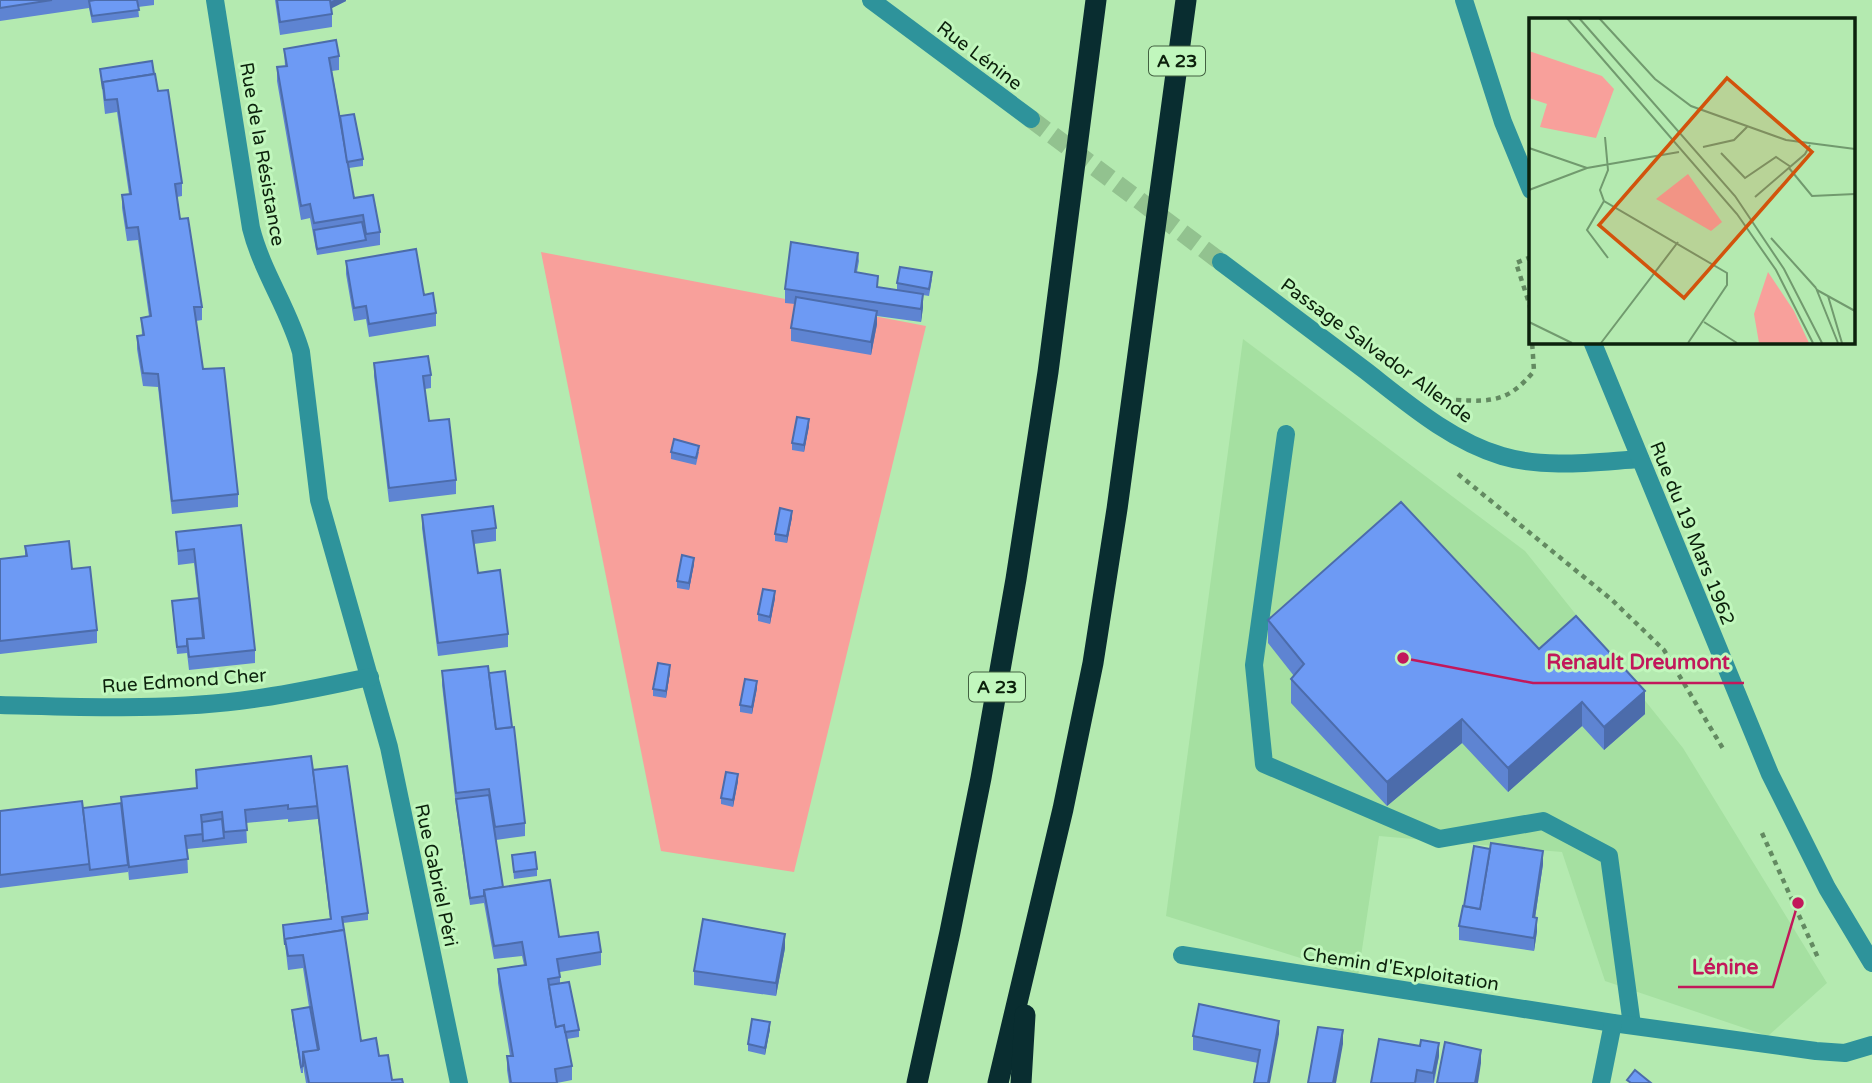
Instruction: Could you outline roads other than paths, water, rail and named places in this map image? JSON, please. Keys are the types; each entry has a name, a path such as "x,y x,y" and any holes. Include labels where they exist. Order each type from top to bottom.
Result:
{"highway":[{"name":"A 23","path":"917,1083 981,778 1037,451 1097,0"},
{"name":"A 23","path":"998,1083 1063,809 1093,663 1117,509 1186,0"},
{"path":"1021,1083 1028,958"}],"street":[{"name":"Rue de la Résistance","path":"215,0 251,228 257,251 295,330 301,352 319,500 370,677"},
{"name":"Rue Lénine","path":"871,0 1031,119"},
{"path":"1464,0 1503,122 1529,185"},
{"name":"Passage Salvador Allende","path":"1221,262 1402,398 1471,443 1501,456 1525,461 1577,463 1640,459"},
{"name":"Rue du 19 Mars 1962","path":"1593,343 1770,774 1827,888 1872,963"},
{"path":"1286,434 1254,665 1264,764 1439,839 1543,821 1609,856 1632,1026"},
{"name":"Rue Edmond Cher","path":"0,705 121,707 206,704 253,699 370,677"},
{"name":"Rue Gabriel Péri","path":"370,677 390,747 459,1083"},
{"name":"Chemin d'Exploitation","path":"1182,955 1632,1026 1844,1053 1872,1045"},
{"path":"1601,1083 1613,1023"}],"tunnel":[{"path":"1031,119 1221,262"}],"place":[{"name":"Renault Dreumont","path":"1403,658"},
{"name":"Lénine","path":"1798,903"}]}
